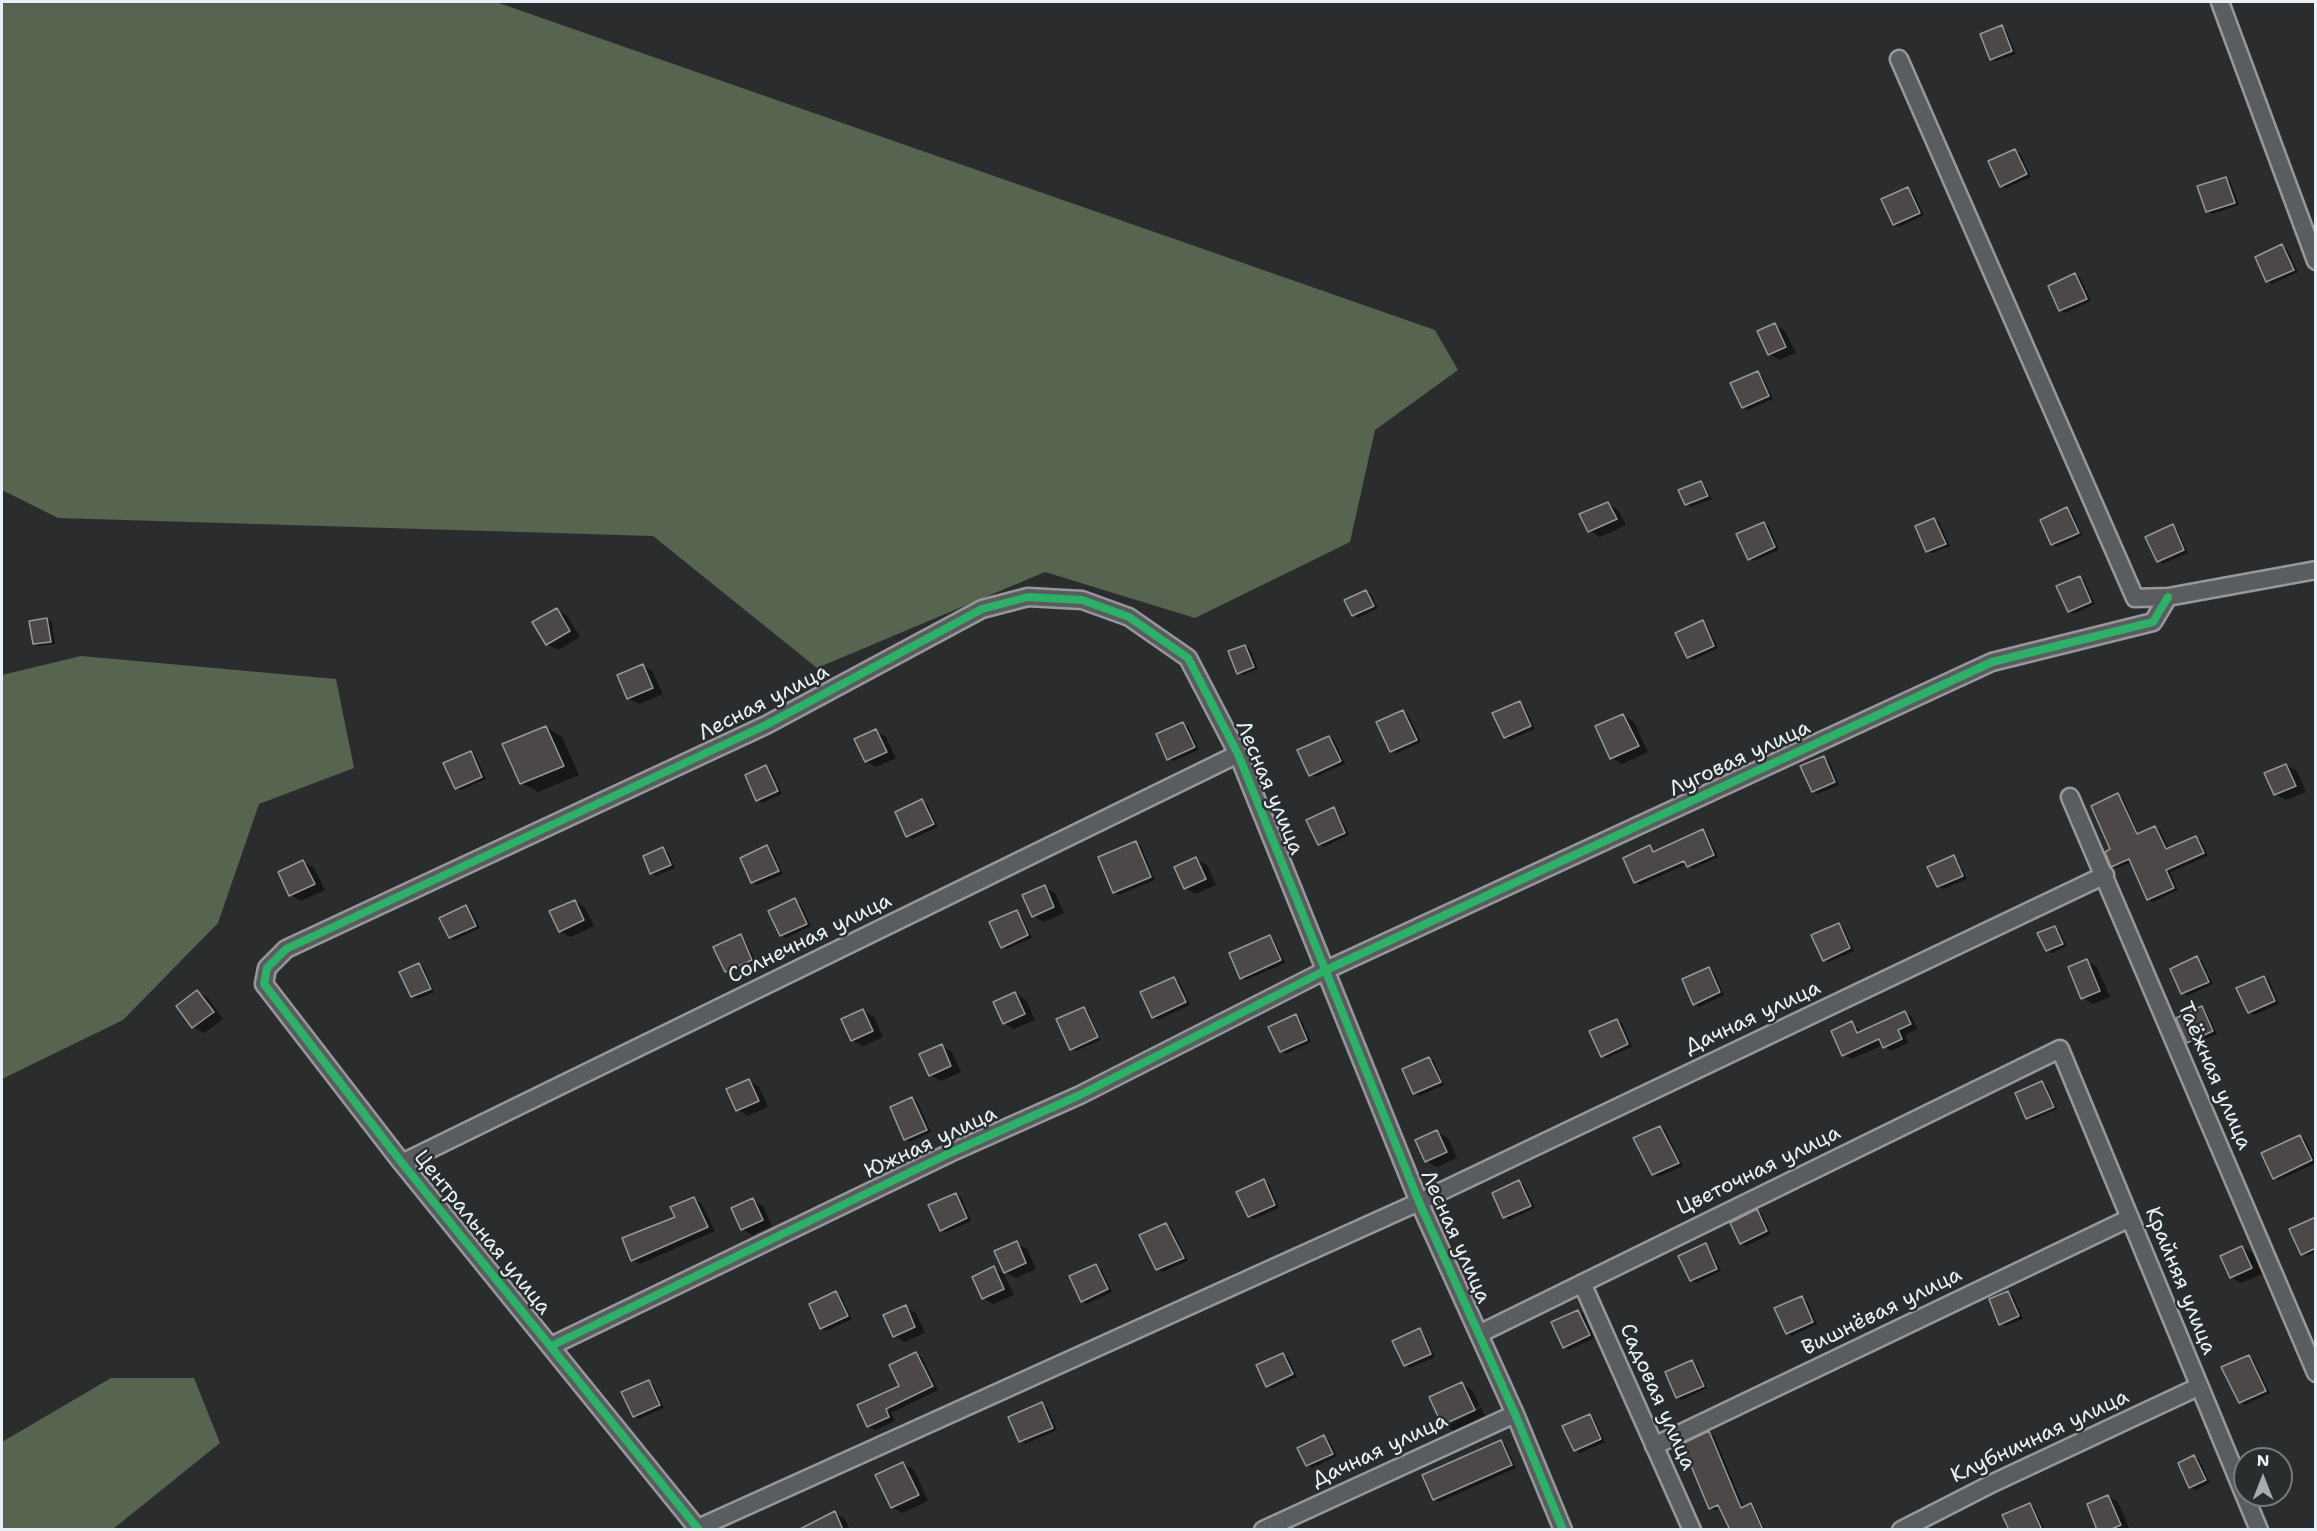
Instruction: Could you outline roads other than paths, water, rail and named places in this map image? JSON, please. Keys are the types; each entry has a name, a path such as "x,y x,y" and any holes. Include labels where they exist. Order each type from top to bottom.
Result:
{"street":[{"path":"2220,2 2316,261"},
{"path":"1899,59 2135,598 2168,597 2316,570"},
{"name":"Лесная улица","path":"264,984 267,968 286,949 766,725 982,609 1028,597 1082,600 1129,617 1188,658 1238,754 1419,1202 1515,1414 1563,1530"},
{"name":"Луговая улица","path":"1326,970 1992,662 2153,622 2168,597"},
{"name":"Солнечная улица","path":"402,1163 1238,754"},
{"name":"Таёжная улица","path":"2070,797 2316,1373"},
{"name":"Дачная улица","path":"699,1529 1419,1202 2105,875"},
{"name":"Южная улица","path":"551,1346 950,1153 1080,1095 1326,970"},
{"name":"Центральная улица","path":"264,984 402,1163 699,1529"},
{"name":"Крайняя улица","path":"2060,1049 2259,1530"},
{"name":"Цветочная улица","path":"1479,1334 2060,1049"},
{"name":"Вишнёвая улица","path":"1654,1446 2130,1218"},
{"name":"Садовая улица","path":"1582,1283 1692,1530"},
{"name":"Клубничная улица","path":"1901,1530 1993,1483 2198,1387"},
{"name":"Дачная улица","path":"1263,1530 1515,1414"}]}
